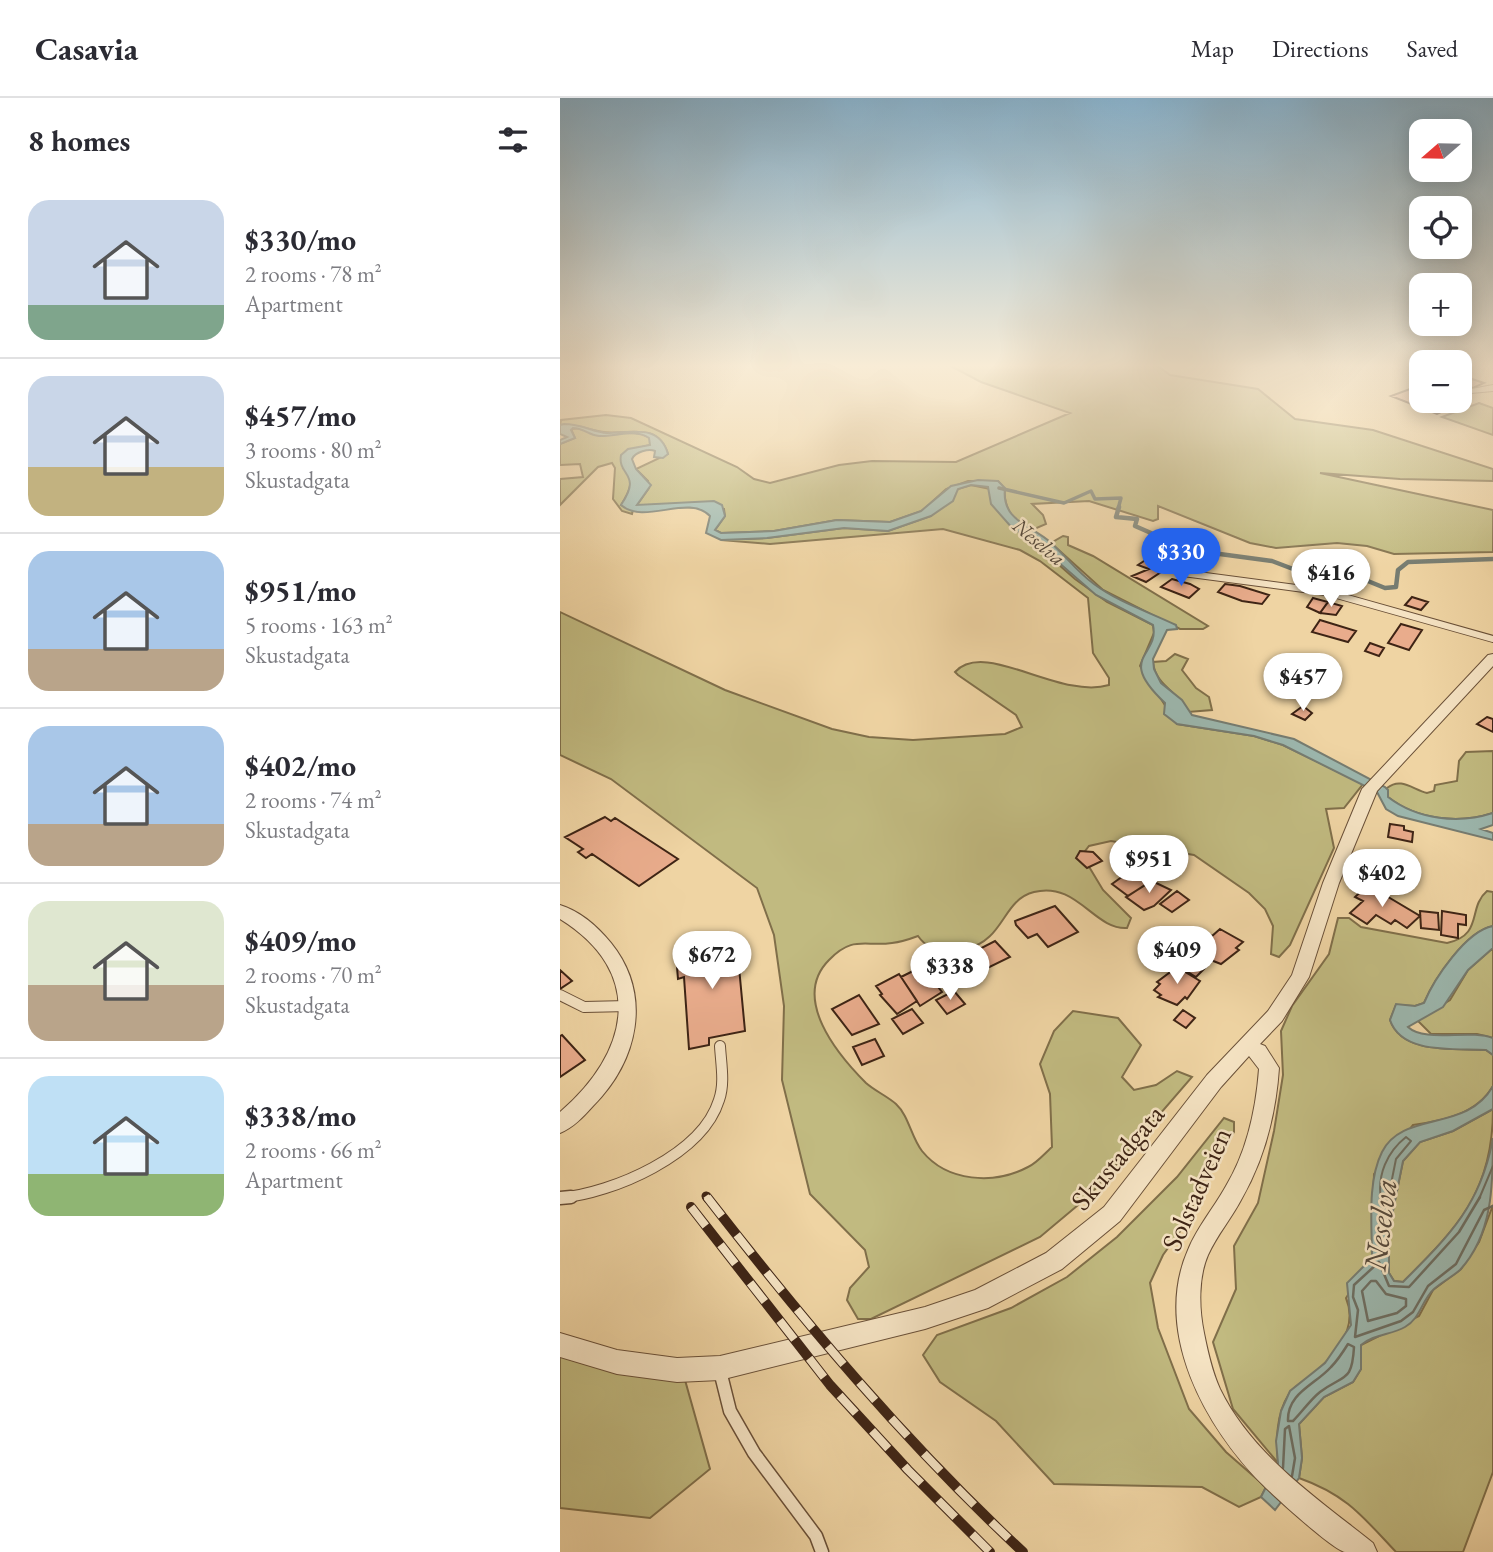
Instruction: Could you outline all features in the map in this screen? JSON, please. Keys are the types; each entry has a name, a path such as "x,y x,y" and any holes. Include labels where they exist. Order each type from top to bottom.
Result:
{"street":[{"name":"Skustadgata","path":"560,1345 617,1362 677,1370 720,1368 925,1318 980,1300 1054,1261 1112,1214 1214,1081 1275,1016 1300,977 1331,883 1374,784 1493,658"},
{"path":"560,1124 586,1102 614,1064 628,1006 621,969 594,934 562,914"},
{"name":"Solstadveien","path":"1247,1046 1258,1052 1269,1068 1265,1107 1235,1192 1195,1259 1189,1312 1193,1351 1203,1385 1229,1428 1258,1464 1298,1500 1364,1552"}],"lane":[{"path":"1183,573 1326,592 1493,639"},
{"path":"560,995 584,1007 628,1006"},
{"path":"560,1198 572,1198 616,1187 677,1151 715,1109 722,1089 720,1046"},
{"path":"720,1368 730,1411 754,1453 816,1536 822,1552"}],"shaded area":[{"path":"572,432 635,433 650,438 650,445 633,449 623,468 630,476 630,481 621,505 633,510 632,514 622,511 613,499 615,468 612,463 598,467 560,505 560,479 583,477 580,464 560,465 560,444 575,438"},
{"path":"603,432 661,432 737,467 754,479 770,483 839,465 872,461 956,462 1026,432 1379,432 1493,469 1493,481 1400,479 1320,473 1493,510 1493,552 1394,554 1367,546 1337,543 1276,548 1250,543 1158,506 1158,519 1153,521 1089,501 1032,504 1043,515 1046,524 1032,530 1020,524 1011,514 1005,489 998,481 968,481 946,489 922,511 890,522 837,520 774,531 721,533 715,530 725,516 724,509 637,505 649,488 648,481 636,469 668,454 657,437 650,433"},
{"path":"971,485 990,489 1025,535 1075,579 1107,602 1153,625 1154,633 1140,666 1177,724 1254,736 1283,745 1363,784 1344,808 1326,809 1334,848 1290,945 1279,957 1271,954 1273,926 1265,909 1249,893 1194,855 1111,841 1089,846 1082,855 1103,890 1131,918 1127,928 1115,927 1074,899 1049,890 1023,896 989,937 966,949 950,952 936,949 918,936 892,943 852,945 837,952 829,960 818,975 815,991 816,1008 822,1025 843,1057 866,1083 900,1109 922,1151 944,1169 958,1174 986,1178 1015,1173 1035,1163 1052,1147 1050,1094 1040,1064 1054,1031 1073,1011 1118,1018 1141,1045 1122,1077 1134,1090 1156,1085 1177,1071 1192,1077 1090,1195 1040,1237 871,1319 858,1319 847,1300 850,1288 869,1267 865,1250 810,1194 782,1080 784,1006 774,935 757,888 611,779 560,755 560,612 725,690 832,729 869,737 913,740 1005,734 1022,727 1016,715 955,672 968,664 985,662 1068,685 1109,685 1109,678 1093,653 1088,598 1040,561 1020,550 943,529 770,544 721,540 767,538 844,528 888,531 931,516 958,489"},
{"path":"1063,536 1068,537 1068,545 1093,556 1208,626 1203,629 1180,629 1103,590 1051,543"},
{"path":"1175,654 1188,659 1182,670 1196,688 1209,697 1212,710 1188,712 1158,677 1153,662 1166,661"},
{"path":"1493,751 1493,813 1466,818 1439,818 1412,811 1388,797 1387,788 1392,785 1407,785 1427,793 1434,791 1435,785 1457,781 1459,761 1466,752"},
{"path":"1487,891 1493,892 1493,926 1472,937 1452,957 1424,1003 1415,1006 1396,1005 1390,1020 1396,1031 1417,1044 1445,1049 1486,1050 1493,1055 1493,1086 1486,1096 1469,1110 1413,1125 1374,1174 1372,1258 1346,1298 1349,1321 1342,1342 1328,1360 1293,1389 1285,1402 1278,1427 1278,1463 1233,1409 1213,1342 1236,1289 1234,1246 1258,1203 1274,1131 1283,1075 1281,1031 1292,1006 1329,954 1338,918 1349,918 1361,927 1447,943 1459,939 1471,928 1481,898"},
{"path":"1493,948 1493,1038 1477,1034 1431,1034 1417,1020 1450,1000 1468,970"},
{"path":"1493,1109 1487,1163 1469,1206 1456,1225 1403,1282 1394,1281 1389,1273 1389,1230 1403,1161 1420,1142 1453,1131"},
{"path":"1224,1118 1234,1122 1234,1132 1203,1179 1186,1223 1163,1255 1150,1283 1158,1328 1189,1409 1226,1452 1266,1487 1261,1497 1239,1507 1202,1487 1054,1484 996,1421 940,1382 923,1355 937,1335 1011,1308 1067,1277 1117,1237 1177,1177"},
{"path":"1493,1205 1493,1472 1463,1552 1396,1552 1353,1508 1330,1492 1299,1478 1302,1458 1299,1424 1324,1397 1353,1382 1361,1369 1361,1345 1419,1316 1433,1290 1461,1269 1479,1242"},
{"path":"560,1356 683,1373 710,1469 650,1518 560,1508"}],"water":[{"path":"560,432 572,432 575,438 560,444 560,440 567,437"},
{"name":"Neselva","path":"587,432 642,432 658,438 668,454 663,458 654,457 655,451 646,450 632,459 636,469 651,485 637,505 714,501 722,505 725,516 715,530 721,533 774,531 837,520 890,522 921,511 951,486 978,480 998,481 1005,488 1005,499 1012,515 1050,542 1088,579 1113,596 1176,625 1177,629 1167,630 1153,659 1154,669 1161,683 1182,700 1192,715 1294,739 1385,787 1388,797 1412,811 1453,819 1493,813 1493,825 1481,829 1493,833 1493,840 1398,816 1386,809 1377,792 1283,745 1254,736 1177,724 1164,714 1165,703 1143,675 1141,666 1151,644 1153,625 1096,595 1034,541 1013,529 991,504 988,487 971,485 958,489 953,501 931,516 888,531 844,528 767,538 721,540 706,533 710,516 701,510 678,508 642,512 631,511 621,505 630,487 630,481 622,467 621,455 628,449 650,445 649,438 631,433 599,436"},
{"path":"1493,926 1493,948 1468,970 1443,1007 1408,1027 1425,1034 1493,1038 1493,1055 1486,1050 1445,1049 1417,1044 1396,1031 1390,1020 1396,1004 1415,1006 1424,1003 1452,957 1472,937"},
{"name":"Neselva","path":"1493,1086 1493,1109 1453,1131 1420,1142 1403,1161 1389,1230 1389,1273 1394,1281 1403,1282 1449,1234 1461,1218 1480,1182 1493,1138 1489,1208 1479,1241 1460,1270 1434,1289 1410,1323 1400,1330 1361,1345 1361,1369 1353,1382 1324,1397 1299,1424 1302,1458 1299,1478 1275,1510 1261,1497 1278,1463 1276,1441 1281,1411 1290,1391 1325,1363 1351,1325 1347,1283 1372,1258 1372,1190 1382,1152 1392,1139 1405,1131 1468,1110 1482,1101"}],"building":[{"path":"1147,559 1170,566 1146,582 1132,576 1149,569 1138,565"},
{"path":"1172,579 1199,589 1189,598 1161,587"},
{"path":"1225,584 1269,595 1262,604 1242,601 1218,592"},
{"path":"1412,597 1428,602 1421,610 1405,605"},
{"path":"1313,598 1328,602 1320,613 1307,607"},
{"path":"1328,602 1342,606 1336,615 1320,613"},
{"path":"1320,620 1356,631 1348,642 1312,632"},
{"path":"1401,624 1422,630 1409,650 1388,643"},
{"path":"1370,643 1384,648 1379,656 1365,651"},
{"path":"1303,706 1312,713 1305,720 1292,714"},
{"path":"1487,717 1493,719 1493,732 1477,724"},
{"path":"605,817 611,821 615,818 678,859 639,886 592,854 586,858 578,852 583,849 565,837"},
{"path":"1390,824 1404,826 1404,830 1413,832 1412,842 1388,837"},
{"path":"1080,851 1093,852 1102,861 1087,868 1076,858"},
{"path":"1137,866 1157,877 1128,896 1112,884"},
{"path":"1152,881 1171,890 1154,906 1144,910 1126,897"},
{"path":"1368,885 1420,916 1407,928 1395,920 1391,924 1376,915 1367,924 1350,913 1363,901 1355,897"},
{"path":"1177,891 1189,900 1172,912 1160,904"},
{"path":"1055,906 1078,932 1048,947 1037,934 1028,938 1016,925 1015,921"},
{"path":"1420,911 1438,913 1439,930 1421,928"},
{"path":"1442,911 1466,915 1466,925 1458,924 1458,938 1441,935"},
{"path":"1220,929 1243,942 1236,948 1239,950 1221,964 1203,957 1205,954 1198,950 1209,935 1212,936"},
{"path":"706,939 706,944 732,939 733,947 737,946 745,1031 709,1038 709,1045 689,1049 684,977 678,979 677,967 684,966 683,943"},
{"path":"995,941 1010,957 965,979 944,955 963,946 970,954"},
{"path":"1192,952 1210,963 1196,977 1178,966"},
{"path":"921,967 937,982 935,983 942,992 920,1006 901,977"},
{"path":"1177,967 1200,981 1187,999 1185,997 1177,1005 1158,997 1161,995 1154,990 1160,984 1157,982"},
{"path":"560,970 572,981 560,989"},
{"path":"899,974 917,1001 897,1014 880,995 882,994 876,986"},
{"path":"954,991 965,1004 947,1014 936,1000"},
{"path":"859,995 879,1024 852,1035 832,1009"},
{"path":"912,1009 923,1023 903,1034 892,1019"},
{"path":"1183,1010 1195,1018 1186,1028 1174,1020"},
{"path":"562,1035 585,1060 560,1077 560,1036"},
{"path":"875,1039 884,1056 862,1065 853,1047"}],"waterway":[{"path":"999,488 1064,503 1091,491 1095,499 1121,498 1118,509"},
{"path":"1119,507 1116,517 1137,519 1135,526 1151,533 1150,540 1168,541 1181,536 1205,552 1272,561 1293,569 1318,567 1341,557 1351,562 1358,577 1385,588 1396,587 1398,570 1408,562 1493,559"}],"railway":[{"path":"707,1197 781,1290 897,1425 1023,1552"},
{"path":"691,1207 830,1385 908,1470 990,1552"}]}
